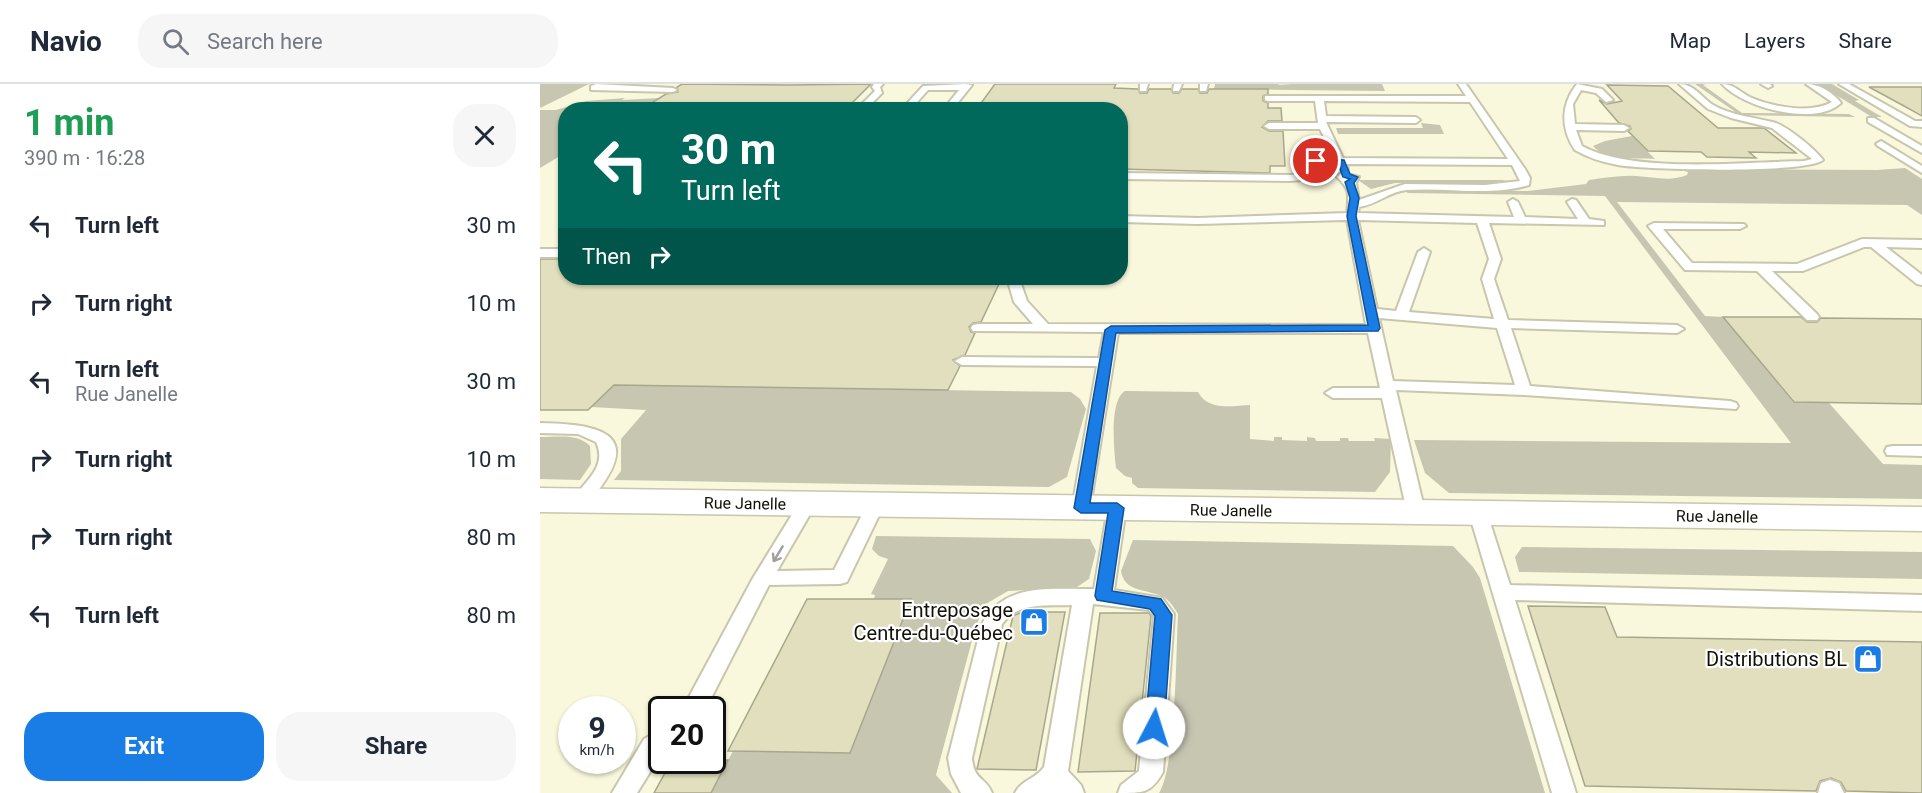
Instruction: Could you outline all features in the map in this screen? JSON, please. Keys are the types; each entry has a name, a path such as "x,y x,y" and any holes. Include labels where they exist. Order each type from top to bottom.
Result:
{"main road":[{"name":"Rue Janelle","path":"540,500 1922,519"}],"lane":[{"path":"602,84 594,88 673,90"},
{"path":"868,102 879,91 876,87 879,84"},
{"path":"1353,210 1373,202 1388,191 1405,187 1522,185 1525,183 1525,178 1515,162 1462,84"},
{"path":"1608,100 1599,91 1580,85 1569,104 1576,146 1589,154 1622,162 1682,165 1804,164 1818,160 1814,154 1774,126 1718,110 1683,84"},
{"path":"1726,84 1751,101 1795,110 1820,110 1837,103 1810,84"},
{"path":"1843,84 1919,126"},
{"path":"913,102 926,88 967,86"},
{"path":"954,102 967,86"},
{"path":"1268,98 1473,99"},
{"path":"1319,99 1322,123 1334,153 1340,157 1345,172 1374,328 1416,512"},
{"path":"1780,99 1795,110"},
{"path":"1882,106 1904,106"},
{"path":"1269,126 1416,120"},
{"path":"1871,120 1920,145"},
{"path":"1572,128 1624,128"},
{"path":"1920,145 1881,144 1922,170"},
{"path":"1669,151 1682,165"},
{"path":"1316,161 1345,172"},
{"path":"1128,175 1290,178 1345,172 1515,162"},
{"path":"1270,168 1345,172"},
{"path":"1128,174 1175,171"},
{"path":"1513,202 1521,221"},
{"path":"1572,202 1586,223"},
{"path":"1128,219 1198,220 1353,210 1482,220 1600,224"},
{"path":"1482,220 1495,259 1488,279 1524,390"},
{"path":"1740,226 1654,226 1689,267 1799,268 1862,243 1922,244"},
{"path":"1874,243 1922,281"},
{"path":"540,253 558,251"},
{"path":"1402,314 1424,252"},
{"path":"1761,268 1812,317"},
{"path":"1016,285 1021,302 1045,329"},
{"path":"1371,313 1503,324 1677,329"},
{"path":"978,328 1111,330 1374,328"},
{"path":"1081,508 1111,330"},
{"path":"962,361 1105,362"},
{"path":"1334,393 1389,389 1524,390 1730,406"},
{"path":"540,428 591,432 600,436 605,443 608,452 606,469 581,500"},
{"path":"1893,451 1922,452"},
{"path":"700,696 763,578 807,504"},
{"path":"763,578 840,577 875,505"},
{"path":"1027,793 1047,783 1055,775 1094,596 1117,508"},
{"path":"1478,513 1564,793"},
{"path":"1502,592 1922,603"},
{"path":"980,793 972,789 964,779 960,758 992,624 1003,607 1012,602 1036,597 1094,596 1155,603 1164,615 1151,772 1147,780 1130,793"},
{"path":"624,793 648,753"},
{"path":"1055,775 1072,793"}],"green space":[{"path":"540,84 589,84 540,108"},
{"path":"1215,84 1382,84 1385,91 1214,89"},
{"path":"1695,84 1706,84 1703,85 1742,113 1849,114 1855,117 1740,115"},
{"path":"1818,84 1832,84 1882,117 1872,117"},
{"path":"659,98 652,102 583,102"},
{"path":"558,109 558,157 540,168 540,110"},
{"path":"1421,123 1440,125 1444,134 1338,134 1336,128 1423,128"},
{"path":"1632,136 1655,159 1613,156 1598,151 1593,146 1605,141"},
{"path":"1905,168 1922,179 1922,215 1907,205 1617,202 1705,316 1723,317 1793,402 1829,403 1883,464 1922,465 1922,499 1449,493 1425,473 1414,440 1791,443 1605,196 1407,193 1408,191 1528,191 1586,184 1589,180 1613,177 1668,179 1687,175 1688,172 1678,169 1877,170"},
{"path":"1358,180 1507,180 1492,183 1395,183 1371,189"},
{"path":"614,385 1071,392 1080,399 1086,409 1067,477 1049,487 614,480 621,471 621,439 646,410 591,407"},
{"path":"1125,391 1198,392 1202,398 1214,405 1250,405 1250,439 1274,441 1274,437 1282,437 1282,440 1307,441 1307,437 1315,438 1316,441 1340,441 1340,438 1348,438 1349,441 1375,441 1374,438 1391,439 1390,472 1375,492 1138,488 1132,483 1132,478 1125,476 1116,468 1115,415 1120,396"},
{"path":"540,437 573,437 590,446 591,464 580,480 540,479"},
{"path":"876,536 1090,539 1096,551 1089,579 1077,587 1008,591 984,605 974,633 936,775 952,793 711,793 721,774 726,774 726,764 733,751 850,753 911,600 874,599 875,595 871,594 888,559 879,556 872,549"},
{"path":"1133,540 1453,546 1480,578 1545,793 1159,793 1165,779 1172,735 1178,614 1173,606 1161,596 1136,589 1126,583 1121,571"},
{"path":"1522,547 1922,552 1922,579 1519,572 1515,557"}],"building":[{"path":"682,84 871,84 853,102 653,102 666,94 678,92 677,87"},
{"path":"995,84 1116,84 1114,88 1138,89 1140,93 1147,93 1149,89 1171,89 1173,93 1179,93 1182,89 1198,89 1200,93 1207,93 1209,89 1268,89 1268,94 1263,96 1263,101 1268,103 1268,108 1281,108 1282,121 1268,121 1262,127 1269,131 1283,131 1285,166 1270,166 1270,173 1128,169 1128,102 982,102"},
{"path":"1607,85 1668,86 1718,128 1764,128 1796,153 1749,152 1756,158 1707,157 1701,152 1648,151 1628,131 1631,129 1630,126 1619,123 1599,100 1607,104 1622,101"},
{"path":"1869,87 1922,87 1922,116 1904,106"},
{"path":"540,259 558,259 558,285 999,285 981,322 973,323 969,327 971,332 975,333 965,355 953,360 960,366 948,390 614,385 588,410 540,410"},
{"path":"1723,317 1801,317 1807,322 1817,322 1821,318 1922,319 1922,404 1794,402"},
{"path":"807,599 911,599 850,753 728,751"},
{"path":"1528,606 1605,607 1617,637 1922,642 1922,793 1846,791 1841,782 1831,778 1820,781 1816,791 1585,786"},
{"path":"1022,612 1065,612 1036,770 977,769 1013,616"},
{"path":"1100,613 1149,613 1151,616 1135,771 1078,772"},
{"path":"664,774 721,774 711,793 654,793"}],"place":[{"name":"Entreposage Centre-du-Québec","path":"1034,622"},
{"name":"Distributions BL","path":"1868,659"}],"route":[{"path":"1154,728 1164,615 1155,603 1103,596 1117,508 1081,508 1111,330 1374,328 1352,216 1354,198 1350,182 1354,180 1354,177 1346,175 1342,162 1316,161"}]}
